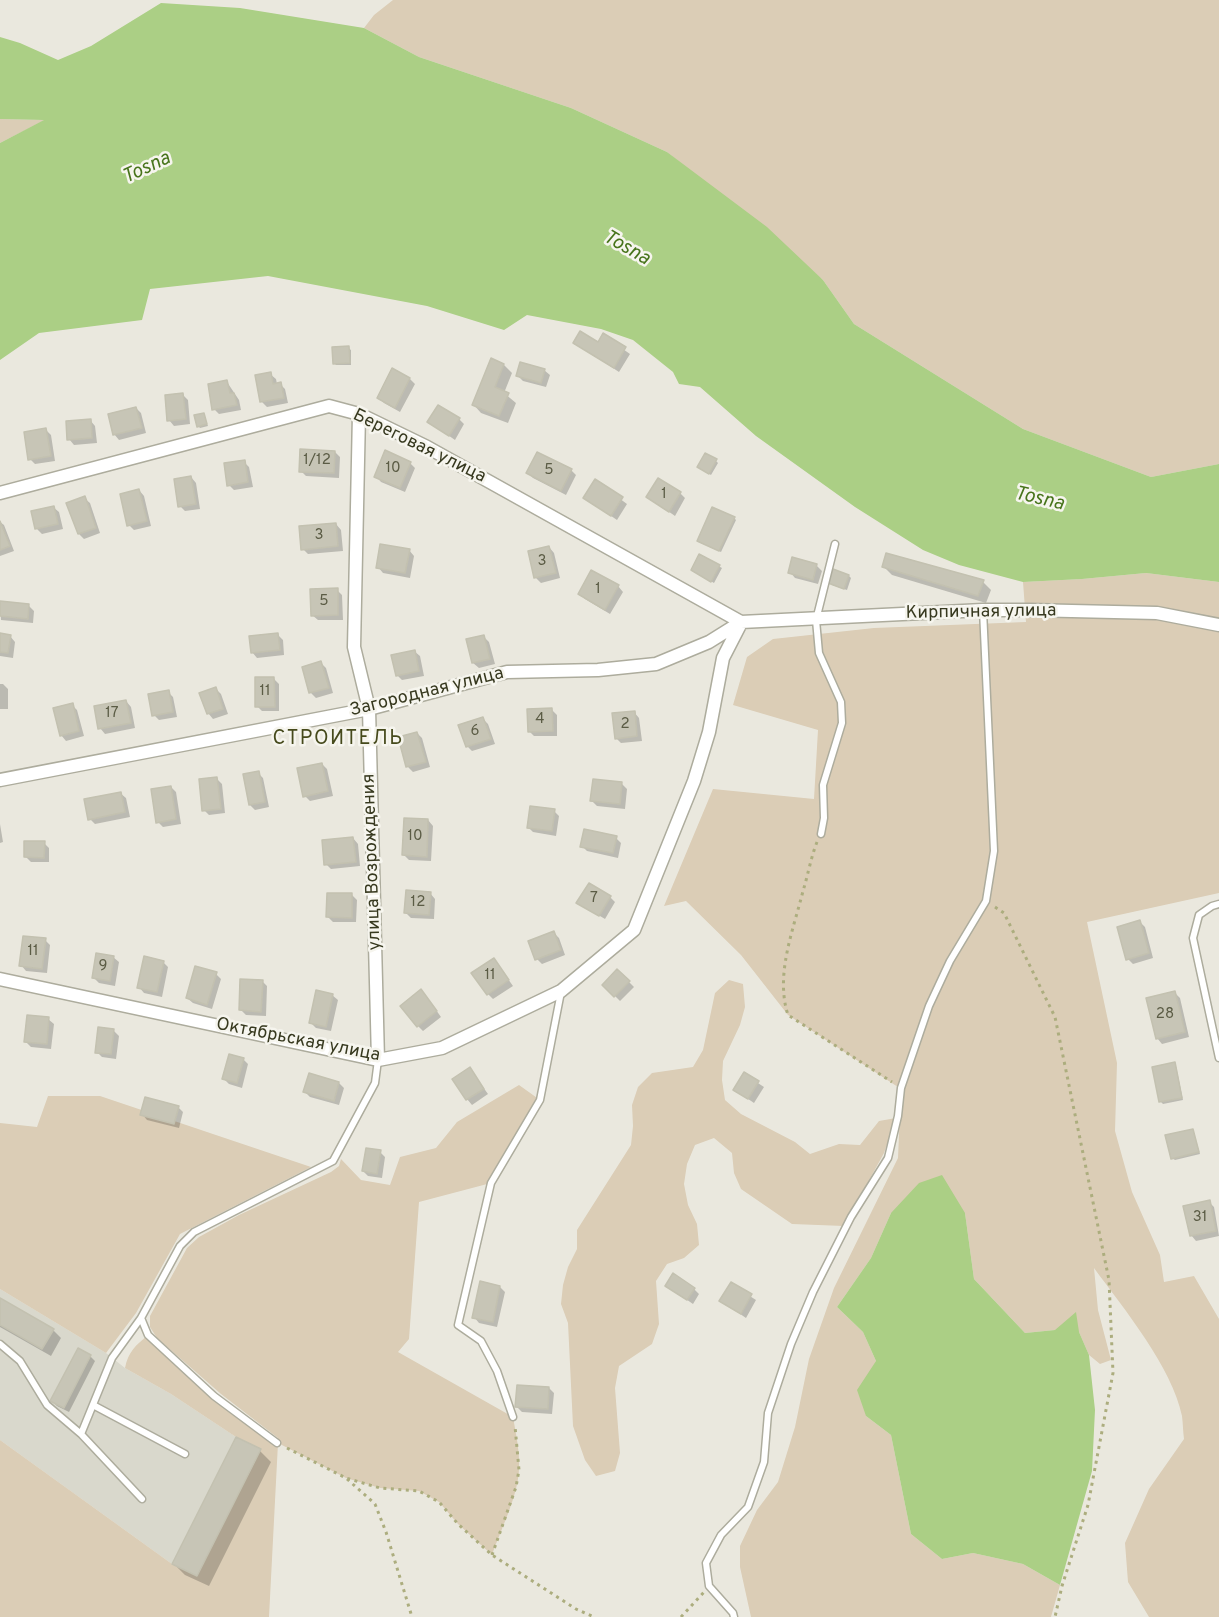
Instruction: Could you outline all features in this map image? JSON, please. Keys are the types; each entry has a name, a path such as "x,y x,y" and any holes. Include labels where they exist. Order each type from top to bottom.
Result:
{"street":[{"name":"Береговая улица","path":"0,493 329,406 359,414 427,447 741,622"},
{"name":"улица Возрождения","path":"359,414 354,647 369,709 378,1060"},
{"name":"Кирпичная улица","path":"741,622 983,610 1157,613 1219,625"},
{"name":"Загородная улица","path":"0,780 369,709 507,672 598,670 656,664 709,642 741,622"},
{"name":"Октябрьская улица","path":"0,980 378,1060 442,1048 561,991 634,930 694,781 709,732 723,658 741,622"}],"lane":[{"path":"821,834 824,818 823,785 842,723 842,702 819,653 816,620 835,543"},
{"path":"734,1617 709,1586 706,1563 721,1535 748,1507 764,1462 768,1413 791,1344 813,1292 851,1217 888,1158 898,1116 901,1088 929,1006 950,960 986,901 994,851 983,610"},
{"path":"1219,904 1199,915 1193,938 1219,1058"},
{"path":"513,1417 497,1371 481,1341 458,1325 491,1183 540,1100 561,991"},
{"path":"81,1434 112,1358 141,1318 180,1246 194,1232 333,1161 375,1083 378,1060"},
{"path":"141,1318 148,1335 214,1396 277,1443"},
{"path":"0,1344 20,1361 48,1405 81,1434 142,1499"},
{"path":"93,1405 185,1454"}],"path":[{"path":"821,834 815,847 787,954 783,977 786,1009 788,1015 901,1088"},
{"path":"986,901 1004,913 1055,1017 1109,1280 1113,1373 1088,1505 1062,1586 1055,1617"},
{"path":"492,1555 516,1487 519,1470 513,1417"},
{"path":"277,1443 346,1478 380,1488 419,1491 439,1502 458,1524 492,1555 576,1609 594,1617"},
{"path":"346,1478 375,1504 412,1617"},
{"path":"681,1617 709,1586"}],"shaded area":[{"path":"393,0 1219,0 1219,464 1151,477 1023,429 854,324 823,280 667,152 571,108 419,57 364,28 374,15"},
{"path":"0,119 45,120 0,143"},
{"path":"1146,573 1219,582 1219,893 1087,922 1117,1063 1115,1131 1132,1192 1160,1255 1164,1282 1194,1276 1219,1319 1219,1617 1149,1617 1128,1582 1125,1543 1149,1489 1184,1439 1182,1419 1177,1397 1158,1358 1094,1268 1098,1310 1111,1360 1100,1364 1089,1355 1079,1332 1055,1330 1025,1333 974,1279 965,1213 891,1213 871,1258 837,1307 863,1332 876,1361 866,1416 891,1435 911,1534 942,1559 973,1553 1023,1564 1060,1585 1051,1617 751,1617 740,1567 740,1546 757,1510 778,1482 795,1427 809,1359 834,1288 898,1158 901,1089 788,1015 741,955 686,901 664,906 713,789 814,799 818,730 733,705 747,657 773,639 874,628 1026,622 1023,582"},
{"path":"729,980 743,984 745,1007 740,1025 723,1061 722,1080 725,1100 741,1114 795,1142 810,1154 839,1144 860,1145 879,1121 896,1118 884,1153 844,1226 792,1224 741,1189 734,1173 732,1153 714,1138 695,1145 687,1164 684,1184 688,1205 697,1224 699,1245 684,1258 667,1264 656,1281 659,1324 652,1344 619,1366 615,1388 620,1453 615,1471 596,1476 585,1460 573,1426 568,1323 561,1304 568,1267 577,1249 577,1230 631,1145 632,1105 638,1087 652,1073 693,1067 703,1050 715,993"},
{"path":"519,1085 540,1100 491,1183 419,1202 409,1339 398,1352 513,1417 518,1443 518,1479 492,1555 458,1524 439,1502 419,1491 380,1488 346,1478 278,1443 269,1617 0,1617 0,1440 172,1564 197,1576 261,1449 236,1437 171,1394 125,1368 133,1349 148,1335 214,1396 277,1442 278,1438 221,1394 157,1338 150,1327 150,1316 187,1248 199,1237 239,1215 331,1172 339,1166 341,1159 361,1180 390,1185 400,1157 436,1148 457,1122"},
{"path":"48,1096 100,1096 311,1167 180,1234 136,1313 106,1353 0,1289 0,1123 37,1127"},
{"path":"0,1289 106,1353 125,1368 171,1394 236,1437 172,1564 0,1440"}],"water":[{"name":"Tosna","path":"161,3 240,8 364,28 419,57 571,108 667,152 767,227 823,280 854,324 1023,429 1151,477 1219,464 1219,582 1146,573 1023,582 959,565 923,550 855,507 756,436 700,387 679,384 673,372 633,340 601,329 527,315 504,330 427,306 268,276 150,289 142,320 39,333 0,360 0,143 44,120 0,119 0,37 58,60 91,46"},
{"path":"942,1175 965,1213 974,1279 1025,1333 1055,1330 1076,1312 1079,1332 1089,1355 1095,1410 1092,1471 1060,1585 1023,1564 973,1553 942,1559 911,1534 891,1435 866,1416 857,1390 876,1361 863,1332 837,1307 871,1258 891,1213 919,1183"}],"building":[{"path":"580,331 598,342 603,333 626,347 614,368 573,343"},
{"path":"349,346 350,363 333,364 332,347"},
{"path":"491,358 504,364 495,387 509,393 499,416 472,405"},
{"path":"520,362 545,369 541,383 516,376"},
{"path":"392,368 410,378 395,408 377,398"},
{"path":"271,372 273,384 281,382 284,398 260,402 255,375"},
{"path":"227,380 230,393 234,393 237,405 212,410 208,384"},
{"path":"183,393 186,419 167,421 165,395"},
{"path":"438,405 460,418 449,436 427,422"},
{"path":"136,407 142,428 113,435 108,414"},
{"path":"204,413 207,424 197,427 194,415"},
{"path":"91,419 92,438 67,440 66,421"},
{"path":"46,428 51,456 28,460 24,432"},
{"path":"300,449 335,451 334,473 299,472"},
{"path":"385,450 411,462 400,488 374,477"},
{"path":"537,452 572,469 561,491 526,473"},
{"path":"705,453 717,459 709,474 697,467"},
{"path":"245,460 248,482 227,486 224,463"},
{"path":"191,476 196,504 178,507 174,479"},
{"path":"658,478 681,492 669,512 646,497"},
{"path":"595,479 623,497 611,516 583,498"},
{"path":"139,489 147,521 127,526 120,494"},
{"path":"85,496 96,528 78,534 66,503"},
{"path":"54,506 58,524 35,529 31,511"},
{"path":"712,507 735,517 719,551 697,541"},
{"path":"0,521 10,546 0,550"},
{"path":"336,523 338,546 301,550 299,526"},
{"path":"380,544 410,549 405,573 376,568"},
{"path":"549,546 556,573 534,578 528,551"},
{"path":"886,553 984,580 978,596 882,567"},
{"path":"699,554 720,565 711,582 691,570"},
{"path":"792,557 817,564 813,580 788,573"},
{"path":"833,569 849,575 844,589 828,583"},
{"path":"591,570 619,585 605,610 578,594"},
{"path":"338,588 338,615 311,616 310,589"},
{"path":"0,601 29,604 28,619 0,616"},
{"path":"0,633 11,635 8,653 0,652"},
{"path":"278,633 280,650 251,653 249,636"},
{"path":"484,635 490,659 472,663 466,639"},
{"path":"415,650 419,671 396,676 391,655"},
{"path":"321,661 329,688 309,693 302,667"},
{"path":"255,677 274,677 275,707 255,707"},
{"path":"216,687 223,709 207,714 199,693"},
{"path":"169,690 173,712 152,716 148,694"},
{"path":"126,700 131,723 98,729 94,706"},
{"path":"73,703 79,731 60,736 53,708"},
{"path":"552,708 553,731 528,732 527,709"},
{"path":"635,711 637,736 615,739 612,713"},
{"path":"483,717 491,739 466,747 458,725"},
{"path":"417,732 426,762 406,767 398,737"},
{"path":"322,763 328,791 303,797 297,768"},
{"path":"259,771 265,802 249,805 243,774"},
{"path":"217,777 221,809 202,811 199,779"},
{"path":"593,779 622,782 620,804 590,801"},
{"path":"171,786 176,819 156,823 151,789"},
{"path":"121,792 125,812 88,820 84,799"},
{"path":"530,806 555,809 552,831 527,828"},
{"path":"404,818 428,819 427,857 402,855"},
{"path":"584,829 617,836 613,853 580,847"},
{"path":"353,837 356,862 324,865 322,840"},
{"path":"24,841 45,841 44,858 24,857"},
{"path":"589,883 611,896 599,916 576,903"},
{"path":"406,890 431,892 429,915 404,913"},
{"path":"327,893 352,893 352,918 326,917"},
{"path":"1140,920 1149,953 1126,960 1117,927"},
{"path":"554,931 561,950 535,960 528,941"},
{"path":"23,936 46,938 42,969 19,966"},
{"path":"96,953 114,956 110,981 92,978"},
{"path":"144,956 164,961 157,992 137,988"},
{"path":"494,958 509,980 487,995 471,973"},
{"path":"195,966 217,972 207,1005 186,998"},
{"path":"617,969 630,981 614,997 602,985"},
{"path":"240,979 263,980 261,1012 239,1010"},
{"path":"421,989 437,1011 417,1027 400,1006"},
{"path":"316,990 333,994 326,1027 309,1023"},
{"path":"1175,991 1185,1032 1156,1039 1146,998"},
{"path":"27,1015 49,1017 47,1044 24,1042"},
{"path":"98,1027 114,1029 111,1054 95,1053"},
{"path":"229,1054 244,1058 237,1083 222,1079"},
{"path":"1175,1062 1182,1098 1159,1102 1152,1067"},
{"path":"470,1067 484,1089 466,1100 452,1079"},
{"path":"744,1072 759,1081 748,1099 733,1090"},
{"path":"309,1073 339,1082 334,1101 303,1092"},
{"path":"145,1097 179,1106 174,1124 140,1115"},
{"path":"1193,1129 1199,1152 1171,1159 1165,1135"},
{"path":"366,1148 381,1150 377,1174 362,1171"},
{"path":"1210,1200 1216,1231 1190,1236 1183,1206"},
{"path":"673,1273 695,1288 687,1300 665,1286"},
{"path":"480,1281 500,1286 493,1322 472,1318"},
{"path":"731,1282 752,1294 741,1314 719,1301"},
{"path":"0,1298 54,1329 42,1349 0,1325"},
{"path":"78,1348 91,1355 64,1408 50,1401"},
{"path":"517,1385 549,1387 548,1409 515,1407"},
{"path":"236,1437 261,1449 197,1576 172,1564"}],"district":[{"name":"СТРОИТЕЛЬ","path":"338,740"}]}
